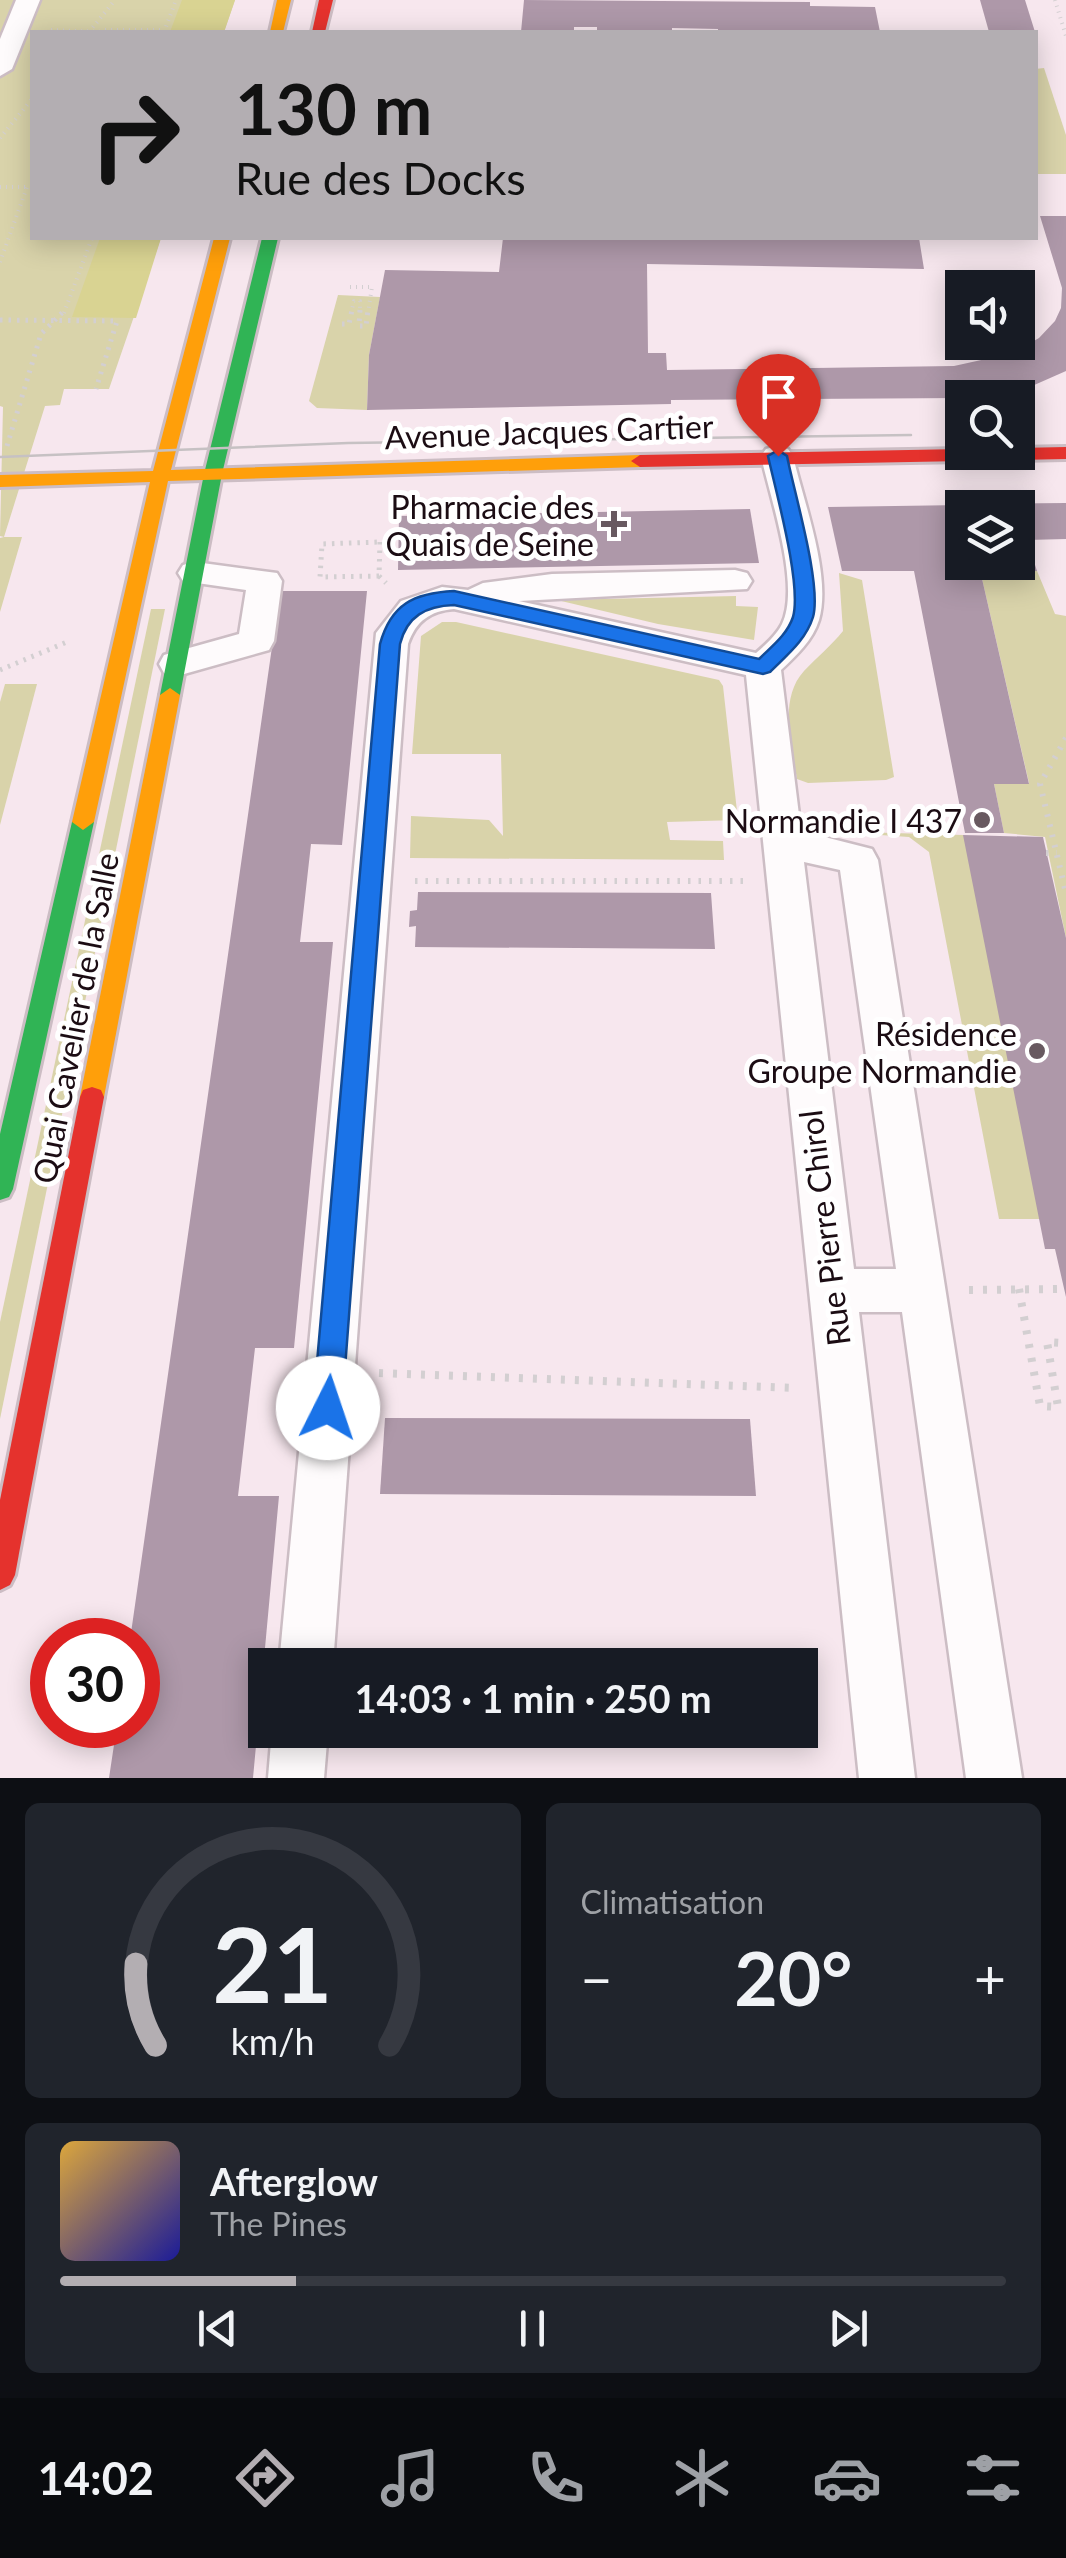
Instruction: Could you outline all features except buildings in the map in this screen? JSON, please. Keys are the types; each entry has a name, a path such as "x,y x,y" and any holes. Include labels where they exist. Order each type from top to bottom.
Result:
{"main road":[{"path":"276,30 284,0"},
{"path":"318,30 326,0"},
{"name":"Quai Cavelier de la Salle","path":"0,1189 160,478 221,240"},
{"name":"Quai Cavelier de la Salle","path":"0,1575 213,474 270,240"},
{"name":"Avenue Jacques Cartier","path":"2,470 38,481 778,456 1066,452"}],"street":[{"path":"0,69 28,0"},
{"path":"454,598 763,667 792,639 804,604 778,456"},
{"path":"177,664 256,641 265,581 194,573"},
{"path":"307,1648 390,644 396,621 428,599 552,586 735,580"},
{"name":"Rue Pierre Chirol","path":"763,667 888,1778"},
{"path":"782,861 858,860 994,1778"},
{"path":"832,1290 923,1291"},
{"path":"296,1778 298,1748"}],"path":[{"path":"90,30 116,0"},
{"path":"164,30 176,0"},
{"path":"1055,0 1066,36"},
{"path":"15,30 30,30"},
{"path":"0,138 30,101"},
{"path":"0,187 30,187 0,262"},
{"path":"2,470 41,334 63,315 91,240"},
{"path":"342,324 349,324 354,301 360,301 359,326 366,326 372,286 350,287"},
{"path":"0,320 117,321 96,388"},
{"path":"380,542 379,576 320,577 322,544 380,542"},
{"path":"0,670 67,642"},
{"path":"1066,738 1040,784 1066,893"},
{"path":"1046,852 1056,852"},
{"path":"370,882 782,861"},
{"path":"923,1291 1062,1288"},
{"path":"1019,1289 1040,1406 1058,1407 1047,1342 1063,1342"},
{"path":"330,1371 842,1390"}],"shaded area":[{"path":"0,0 235,0 225,30 30,30 30,240 160,240 109,389 64,389 60,405 45,406 4,537 0,536"},
{"path":"182,0 235,0 225,30 171,30"},
{"path":"1044,68 1066,135 1066,174 1038,174 1038,69"},
{"path":"99,240 160,240 136,318 72,317"},
{"path":"338,295 380,297 369,355 367,410 317,408 309,401"},
{"path":"22,537 0,612 0,538"},
{"path":"1037,571 1055,614 1066,616 1066,938 1045,837 1004,833 994,784 1029,783 982,580 1035,580"},
{"path":"839,573 862,580 894,777 808,783 797,779 790,738 791,695 804,671 843,631"},
{"path":"736,596 736,606 758,607 754,640 658,624 557,600"},
{"path":"151,609 165,609 0,1419 0,1322"},
{"path":"442,622 719,680 723,686 738,820 667,822 670,840 723,841 724,860 410,858 411,816 489,820 503,836 501,754 412,754 421,636"},
{"path":"5,684 37,684 0,825 0,702"},
{"path":"823,831 963,835 966,839 1040,1219 999,1219 929,852 909,837"}],"tram line":[{"path":"0,457 348,443 911,435"}],"traffic: fast":[{"path":"170,695 213,474 270,240"},
{"path":"0,1189 83,822"}],"traffic: slow":[{"path":"276,30 284,0"},
{"path":"83,822 160,478 221,240"},
{"path":"0,481 640,461"},
{"path":"92,1097 170,695"}],"traffic: jam":[{"path":"318,30 326,0"},
{"path":"640,461 1066,453"},
{"path":"0,1575 92,1097"}],"place":[{"name":"Pharmacie des Quais de Seine","path":"614,524"},
{"name":"Normandie I 437","path":"982,820"},
{"name":"Résidence Groupe Normandie","path":"1037,1051"}],"route":[{"path":"328,1408 390,644 396,621 428,599 454,598 763,667 792,639 803,616 805,592 778,456"}]}
